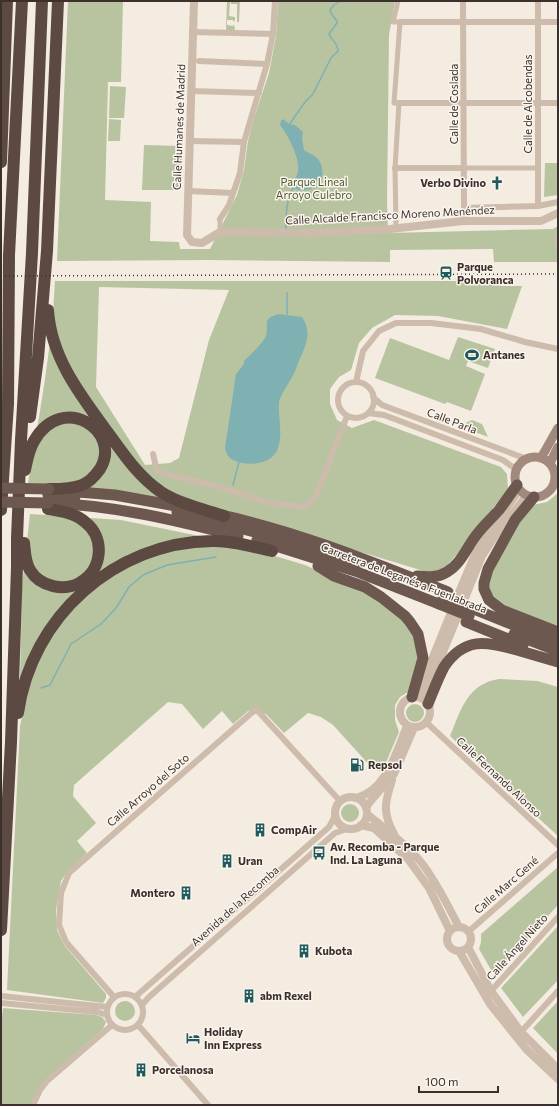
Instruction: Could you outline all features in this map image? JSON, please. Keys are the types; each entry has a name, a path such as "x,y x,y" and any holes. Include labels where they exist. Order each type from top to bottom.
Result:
{"highway":[{"path":"1,162 7,1"},
{"path":"22,1 9,255 8,404 1,508 48,499 123,496 266,526 379,562 416,576 430,578 442,574 454,567 462,558 478,533 500,509 525,492"},
{"path":"1,930 11,742 17,567 16,538 32,253 42,1"},
{"path":"17,567 22,531 25,448 38,358 47,251 58,1"},
{"path":"47,251 49,320 56,348 62,363 75,386 128,460 144,478 162,492 176,500 224,516"},
{"path":"25,471 33,442 47,424 57,419 66,417 77,418 88,422 98,430 103,441 104,454 103,464 96,476 82,485 48,499"},
{"path":"1,488 112,514 222,537 442,601"},
{"path":"525,492 515,520 488,570 484,582 484,589 489,600 502,610 558,632"},
{"name":"Carretera de Leganés a Fuenlabrada","path":"1,494 139,512 271,544 442,601 558,643"},
{"path":"22,531 27,564 34,575 41,581 54,586 68,587 81,582 88,577 96,565 99,555 95,533 86,522 77,516 67,513 48,499"},
{"name":"Carretera de Leganés a Fuenlabrada","path":"1,502 48,499"},
{"path":"11,742 16,737 20,698 33,660 55,622 65,609 75,598 105,574 138,556 156,550 195,542 227,542 272,551"},
{"path":"344,551 442,601"},
{"path":"318,566 334,576 365,587 405,616 414,628 421,642 423,658 420,699"},
{"path":"470,612 558,661"},
{"path":"470,612 558,636"},
{"name":"Carretera de Leganés a Fuenlabrada","path":"470,612 558,651"},
{"path":"420,699 451,658 458,651 476,643 496,644 558,661"}],"main road":[{"path":"541,458 558,428"},
{"path":"550,463 558,447"},
{"path":"536,457 541,458 550,463 555,473 554,485 545,494 525,492 516,475 517,470 522,462 527,459 536,457"}],"street":[{"name":"Calle Humanes de Madrid","path":"194,1 192,32 195,61 191,90 187,235 192,242 202,243 220,232"},
{"path":"220,232 220,219 229,205 234,193 240,173 244,142 267,64 273,34 275,1"},
{"path":"398,1 394,22 558,22"},
{"name":"Calle de Coslada","path":"463,1 463,221"},
{"name":"Calle de Alcobendas","path":"538,1 538,206"},
{"path":"400,22 394,103 558,103"},
{"path":"192,32 273,34"},
{"path":"195,61 267,64"},
{"path":"191,90 258,93"},
{"path":"396,228 395,168 399,103"},
{"path":"190,141 244,142"},
{"path":"395,168 538,168"},
{"path":"188,191 234,193"},
{"path":"464,208 538,206 558,202"},
{"name":"Calle Alcalde Francisco Moreno Menéndez","path":"220,232 310,233 396,228 463,221 541,221 558,213"},
{"path":"558,238 558,247"},
{"path":"356,382 363,351 379,331 396,323 431,323 481,329 525,342 558,349"},
{"path":"350,383 362,383 372,392 373,397 371,409 368,413 358,418 347,416 339,407 338,395 345,385 350,383"},
{"name":"Calle Parla","path":"373,397 382,405 527,459"},
{"name":"Calle Parla","path":"368,413 384,415 503,460 517,470"},
{"path":"154,454 157,471 208,484 270,503 305,507 316,496 347,416"},
{"path":"420,699 460,590 476,552 525,492"},
{"path":"420,699 431,713 427,723 421,727 410,727 400,718 403,703 420,699"},
{"name":"Calle Arroyo del Soto","path":"114,997 66,942 61,931 59,925 61,892 70,873 256,709 340,801"},
{"name":"Calle Fernando Alonso","path":"427,723 558,845"},
{"path":"397,840 387,819 385,810 386,801 410,727"},
{"path":"356,798 370,792 386,773 410,727"},
{"path":"394,774 369,803 366,811 364,822 361,825 352,829 347,829 339,824 335,816 335,810 340,801 347,797 356,798 360,800 366,811 420,861 443,896 459,927 468,932 470,939 468,947 491,991 521,1032 558,1068"},
{"name":"Avenida de la Recomba","path":"136,997 329,827 335,816"},
{"path":"361,825 374,828 408,859 429,888 450,931"},
{"name":"Avenida de la Recomba","path":"142,1005 149,997 335,833 347,829"},
{"name":"Calle Marc Gené","path":"468,932 558,853"},
{"name":"Calle Ángel Nieto","path":"491,991 558,917"},
{"path":"459,927 450,931 447,938 449,946 452,949 459,951 468,947"},
{"path":"459,951 490,1004 526,1049 558,1079"},
{"path":"521,1032 558,991"},
{"path":"124,994 136,997 142,1005 143,1014 138,1024 135,1027 125,1030 119,1029 112,1025 107,1015 107,1007 114,997 124,994"},
{"path":"1,996 20,1001 97,1012 107,1015"},
{"path":"1,1003 20,1001 107,1007"},
{"path":"138,1024 208,1105"},
{"path":"32,1105 47,1081 112,1025"}],"green space":[{"name":"Parque Lineal Arroyo Culebro","path":"68,1 123,1 121,82 108,82 105,200 151,202 150,241 179,242 180,249 210,249 237,195 244,170 248,141 269,73 276,36 278,1 395,1 389,35 388,233 553,229 558,226 558,262 494,262 493,249 390,250 390,262 206,260 57,261"},
{"path":"227,1 240,1 239,22 237,22 237,4 231,4 230,2 229,16 235,17 235,20 233,22 233,20 227,20 227,25 233,26 234,24 235,30 226,30"},
{"path":"110,86 126,87 124,118 109,118"},
{"path":"109,119 121,120 120,141 108,141"},
{"path":"144,145 182,146 181,190 142,190"},
{"path":"545,163 558,163 558,195 544,197"},
{"path":"55,281 500,281 501,286 522,286 507,329 438,316 395,315 372,328 359,343 351,370 339,377 330,389 330,404 337,420 352,428 374,420 501,467 507,474 508,489 444,569 427,572 202,504 103,490 28,483 44,382","holes":["99,287 229,290 209,340 179,458 170,463 145,465 96,387"]},
{"path":"458,337 495,349 488,368 468,361 466,366 485,374 471,411 447,402 445,404 375,378 390,338 449,360"},
{"path":"472,420 482,424 488,437 459,426"},
{"path":"558,493 558,627 501,604 490,595 488,583 493,569 511,534 533,505 547,502"},
{"path":"30,514 121,520 209,538 172,540 127,555 64,603 20,678 22,586"},
{"path":"207,544 265,553 305,565 376,597 413,630 420,658 408,692 400,697 395,705 395,720 399,732 382,772 373,769 333,725 321,717 308,713 284,733 267,715 256,709 248,711 233,724 222,711 203,729 182,704 168,702 74,785 73,796 96,823 77,841 87,853 67,872 61,881 56,910 57,930 64,945 106,994 106,998 103,1003 7,990 20,726 33,668 54,630 80,600 109,575 138,560 177,549"},
{"path":"499,679 537,681 558,687 558,836 500,783 502,781 498,776 495,778 450,736 462,708 472,692 479,686"},
{"path":"415,704 421,707 424,713 421,719 415,722 409,719 406,713 409,707"},
{"path":"350,804 356,807 359,813 356,819 350,822 344,819 341,813 344,807"},
{"path":"558,867 558,905 494,975 479,949 481,934"},
{"path":"558,926 558,980 523,1017 501,988"},
{"path":"121,1001 129,1001 135,1007 135,1015 129,1021 121,1021 115,1015 115,1007"},
{"path":"558,1001 558,1054 533,1028"},
{"path":"3,1008 96,1015 102,1017 106,1022 103,1029 46,1079 30,1105 1,1105 1,1025"}],"water":[{"path":"283,119 289,124 295,125 303,132 302,139 304,150 314,155 322,166 321,180 315,187 306,190 292,188 298,171 298,166 293,147 280,125"},
{"path":"279,314 302,317 307,329 307,340 295,372 279,402 280,437 278,448 271,458 265,461 252,464 238,462 230,458 225,448 236,374 244,364 244,361 265,338 267,334 267,321 269,318"}],"waterway":[{"path":"289,125 305,102 313,94 331,58 338,51 337,46 329,34 337,23 330,10 340,1"},
{"path":"286,230 286,214 293,188"},
{"path":"287,293 287,314"},
{"path":"233,485 239,462"},
{"path":"41,688 50,685 71,644 101,624 116,608 129,587 143,575 167,565 216,557"}],"railway":[{"path":"1,276 558,274"}],"place":[{"name":"Verbo Divino","path":"497,183"},
{"name":"Parque Polvoranca","path":"446,273"},
{"name":"Antanes","path":"472,355"},
{"name":"Repsol","path":"357,765"},
{"name":"CompAir","path":"260,830"},
{"name":"Av. Recomba - Parque Ind. La Laguna","path":"319,853"},
{"name":"Uran","path":"227,861"},
{"name":"Montero","path":"186,893"},
{"name":"Kubota","path":"304,951"},
{"name":"abm Rexel","path":"249,996"},
{"name":"Holiday Inn Express","path":"193,1038"},
{"name":"Porcelanosa","path":"141,1070"}]}
